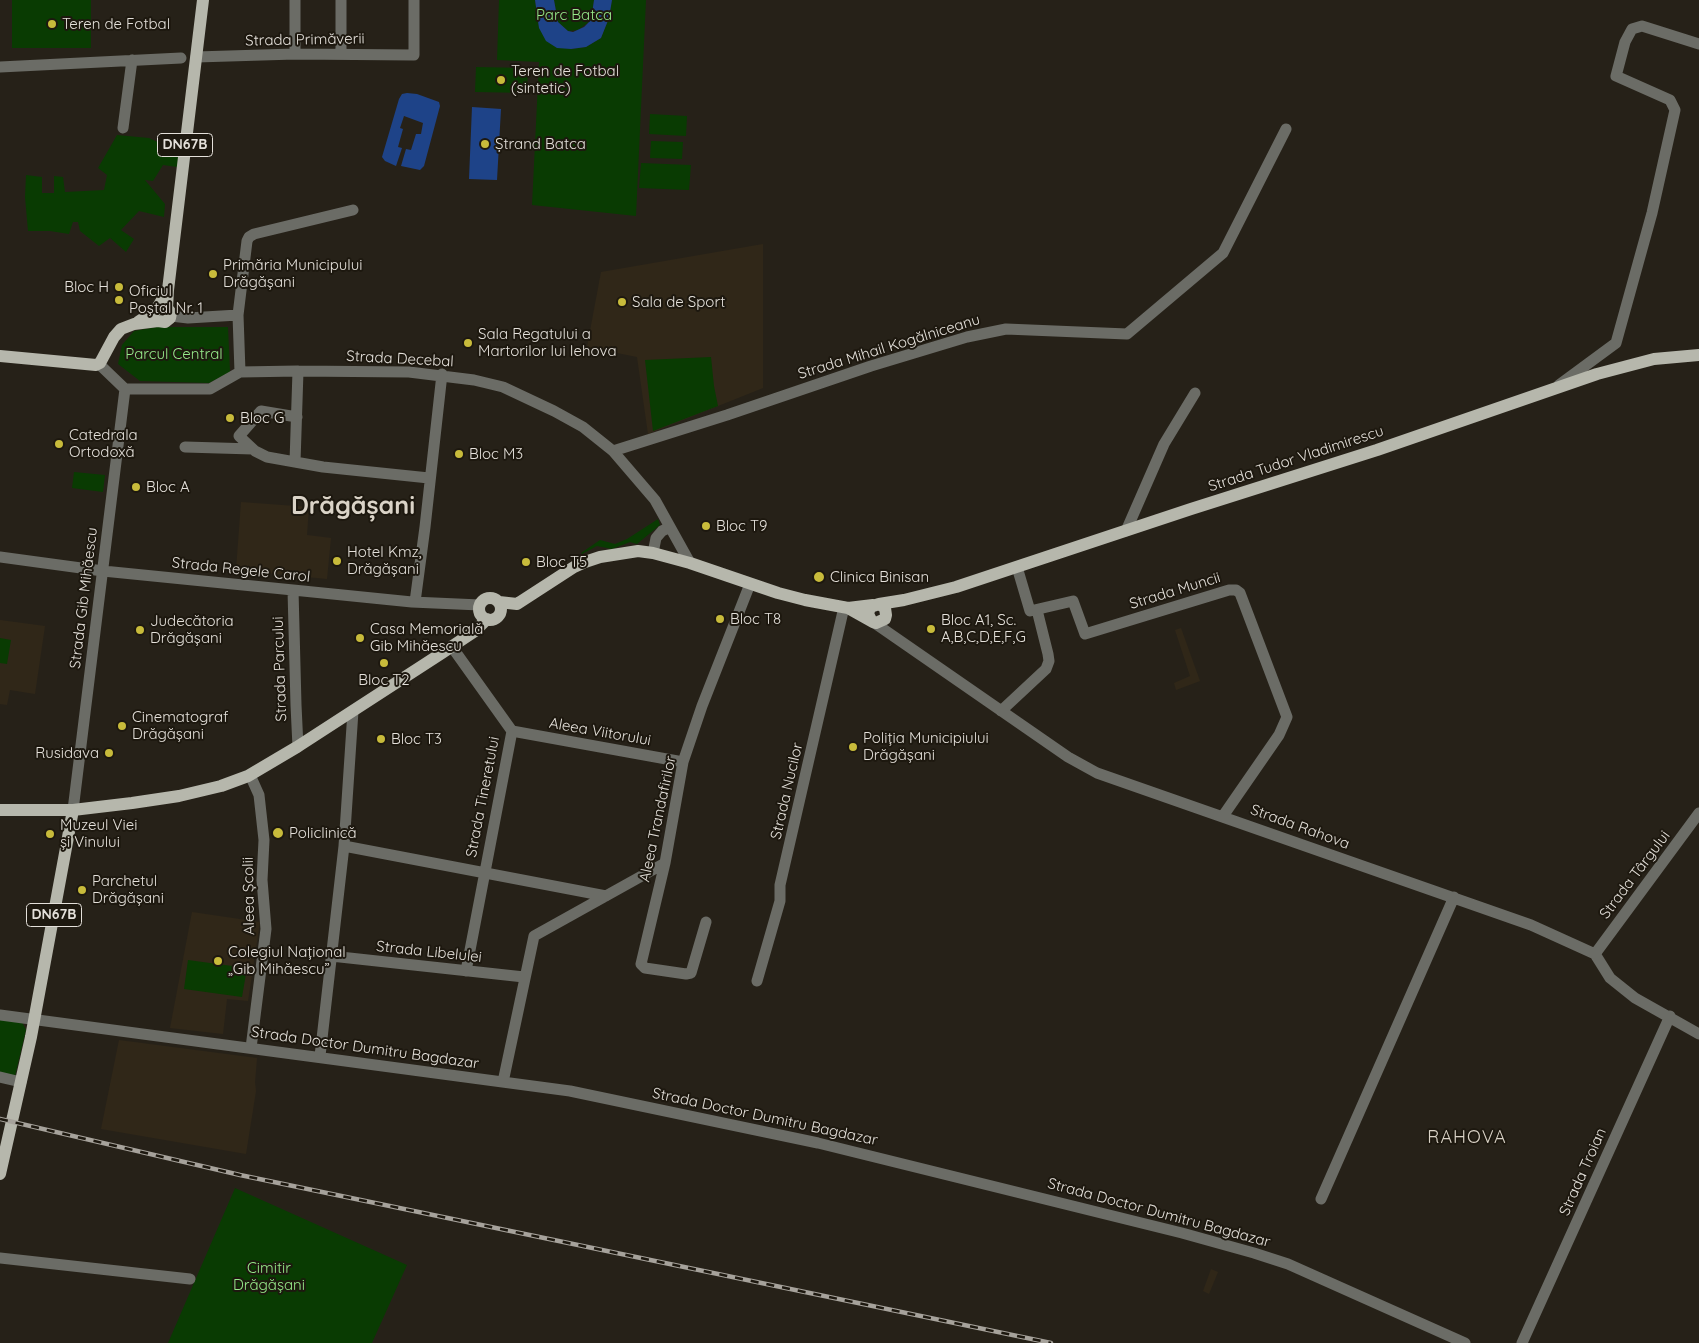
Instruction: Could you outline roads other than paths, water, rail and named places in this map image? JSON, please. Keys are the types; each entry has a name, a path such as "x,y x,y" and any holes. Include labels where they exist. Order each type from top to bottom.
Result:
{"main road":[{"name":"DN67B","path":"162,313 168,290 203,0"},
{"path":"0,356 99,364 118,331 162,313"},
{"name":"Strada Tudor Vladimirescu","path":"878,614 904,600 956,587 1017,568 1377,450 1597,374 1654,359 1699,355"},
{"path":"499,608 516,604 585,562 620,553 638,551 690,563 750,584 805,600 878,614"},
{"path":"487,620 480,612 480,605 484,600 490,598 499,608"},
{"path":"0,810 73,810 179,796 221,786 250,775 298,747 452,647 487,620 494,619 499,608"},
{"name":"DN67B","path":"0,1174 34,1020 73,810"}],"street":[{"path":"295,0 295,54"},
{"path":"341,0 341,54"},
{"name":"Strada Primăverii","path":"196,57 295,54 414,54 414,0"},
{"path":"1551,390 1616,343 1652,213 1675,110 1670,100 1616,76 1625,42 1632,29 1642,26 1699,44"},
{"path":"0,67 181,58"},
{"path":"123,128 132,60"},
{"name":"Strada Mihail Kogălniceanu","path":"614,451 726,416 870,366 967,337 1006,330 1127,334 1223,253 1286,129"},
{"path":"99,364 125,389 210,389 240,372 238,315 249,237 254,234 353,210"},
{"path":"162,313 188,318 238,315"},
{"path":"295,462 298,371"},
{"name":"Strada Decebal","path":"240,372 409,372 442,374 474,380 516,392 583,427 614,451 648,490 690,563"},
{"path":"415,602 442,374"},
{"name":"Strada Gib Mihăescu","path":"73,810 125,389"},
{"path":"1126,531 1164,444 1195,393"},
{"path":"297,417 261,411 239,436 253,449 267,457 323,467 429,478"},
{"path":"185,447 253,449"},
{"path":"653,553 656,538 662,531 670,527"},
{"name":"Strada Regele Carol","path":"0,557 102,571 415,602 480,605"},
{"path":"1001,711 1046,669 1049,661 1037,610 1030,611 1017,568"},
{"name":"Aleea Trandafirilor","path":"706,922 691,973 686,974 645,968 641,964 665,863 683,762 702,706 750,584"},
{"name":"Strada Parcului","path":"293,590 298,747"},
{"name":"Strada Muncii","path":"1037,610 1073,601 1085,634 1229,590 1236,590 1240,593 1287,717 1279,735 1223,816"},
{"name":"Strada Nucilor","path":"757,981 780,900 780,885 846,607"},
{"name":"Strada Rahova","path":"878,614 893,636 1068,757 1097,773 1531,925 1594,954"},
{"name":"Strada Tineretului","path":"452,647 512,732 466,971"},
{"path":"320,1056 344,846 353,711"},
{"name":"Aleea Viitorului","path":"512,732 683,762"},
{"name":"Aleea Școlii","path":"250,775 259,795 264,840 263,905 266,929 251,1048"},
{"name":"Strada Târgului","path":"1594,954 1699,813"},
{"path":"344,846 606,896"},
{"path":"503,1082 534,936 665,863"},
{"path":"1321,1199 1454,897"},
{"path":"1594,954 1610,978 1635,998 1699,1034"},
{"name":"Strada Libelulei","path":"331,956 524,977"},
{"name":"Strada Doctor Dumitru Bagdazar","path":"0,1015 320,1056 570,1091 818,1142 1182,1233 1288,1264 1465,1343"},
{"name":"Strada Troian","path":"1526,1342 1670,1016"},
{"path":"0,1077 21,1082"},
{"path":"0,1258 190,1279"}],"water":[{"path":"535,0 554,0 558,22 568,31 573,32 584,27 590,21 594,0 612,0 609,18 601,38 586,47 571,49 557,48 546,41 539,28"},
{"path":"402,94 417,94 439,102 440,106 424,166 420,170 401,166 406,149 411,150 416,134 421,134 423,123 404,116 400,128 403,129 398,147 402,148 396,166 385,161 382,157 399,99"},
{"name":"Ștrand Batca","path":"472,107 501,109 497,180 469,179"}],"railway":[{"path":"0,1119 240,1175 1051,1343"}],"place":[{"name":"Teren de Fotbal","path":"52,24"},
{"name":"Teren de Fotbal (sintetic)","path":"501,80"},
{"name":"Ștrand Batca","path":"485,144"},
{"name":"Primăria Municipului Drăgășani","path":"213,274"},
{"name":"Bloc H","path":"119,287"},
{"name":"Oficiul Poștal Nr. 1","path":"119,300"},
{"name":"Sala de Sport","path":"622,302"},
{"name":"Sala Regatului a Martorilor lui Iehova","path":"468,343"},
{"name":"Bloc G","path":"230,418"},
{"name":"Catedrala Ortodoxă","path":"59,444"},
{"name":"Bloc M3","path":"459,454"},
{"name":"Bloc A","path":"136,487"},
{"name":"Bloc T9","path":"706,526"},
{"name":"Hotel Kmz, Drăgășani","path":"337,561"},
{"name":"Bloc T5","path":"526,562"},
{"name":"Clinica Binisan","path":"819,577"},
{"name":"Bloc T8","path":"720,619"},
{"name":"Bloc A1, Sc. A,B,C,D,E,F,G","path":"931,629"},
{"name":"Judecătoria Drăgășani","path":"140,630"},
{"name":"Casa Memorială Gib Mihăescu","path":"360,638"},
{"name":"Bloc T2","path":"384,663"},
{"name":"Cinematograf Drăgășani","path":"122,726"},
{"name":"Bloc T3","path":"381,739"},
{"name":"Poliția Municipiului Drăgășani","path":"853,747"},
{"name":"Rusidava","path":"109,753"},
{"name":"Policlinică","path":"278,833"},
{"name":"Muzeul Viei și Vinului","path":"50,834"},
{"name":"Parchetul Drăgășani","path":"82,890"},
{"name":"Colegiul Național „Gib Mihăescu”","path":"218,961"}],"district":[{"name":"Drăgășani","path":"353,506"},
{"name":"RAHOVA","path":"1467,1138"}],"park label":[{"name":"Parc Batca","path":"574,15"},
{"name":"Parcul Central","path":"174,354"},
{"name":"Cimitir Drăgășani","path":"269,1276"}]}
